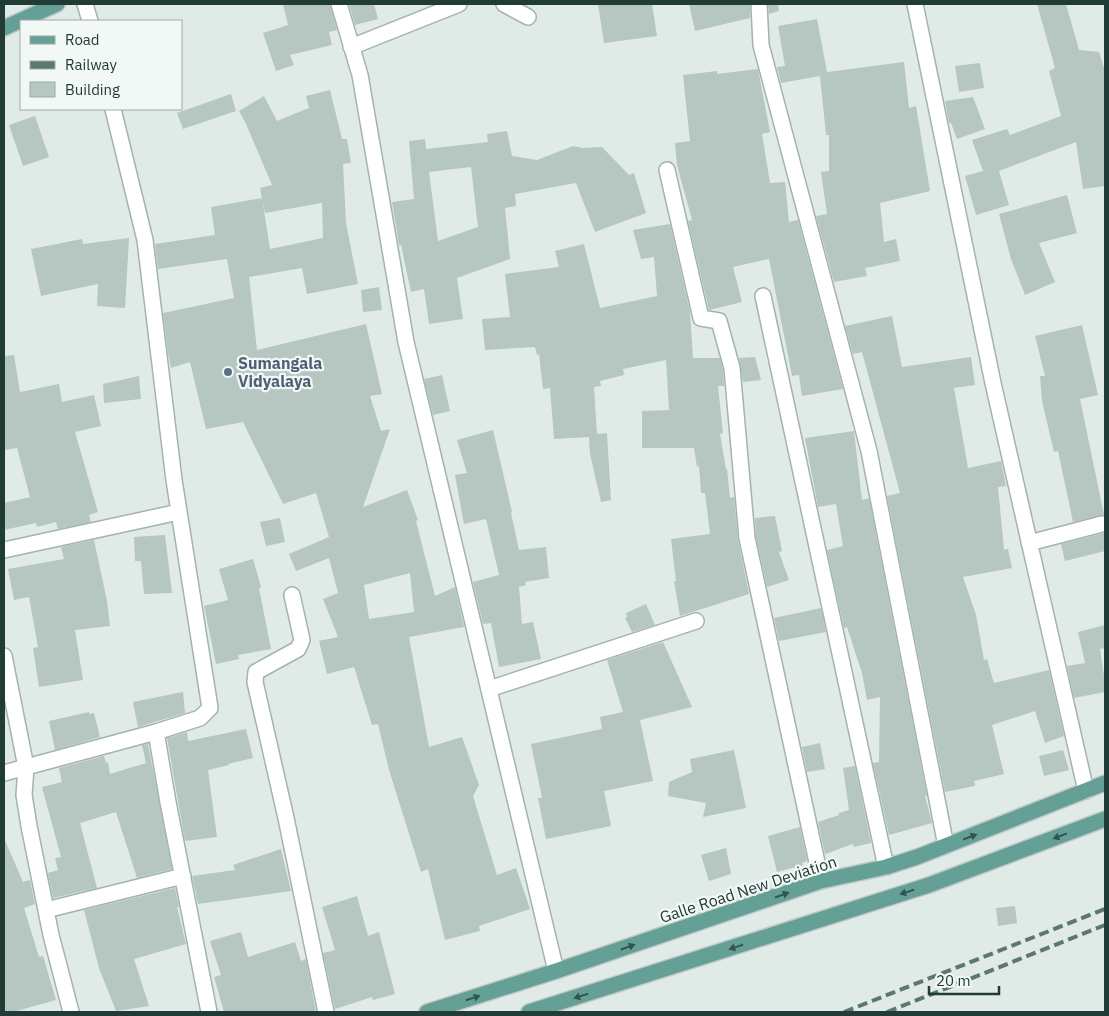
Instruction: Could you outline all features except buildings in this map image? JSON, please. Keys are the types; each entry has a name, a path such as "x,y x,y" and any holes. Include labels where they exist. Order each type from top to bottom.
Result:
{"main road":[{"path":"22,20 57,4"},
{"path":"4,28 20,21"},
{"name":"Galle Road New Deviation","path":"427,1012 556,971 821,881 886,867 946,846 1105,783"},
{"path":"529,1012 929,885 1105,819"}],"street":[{"path":"85,4 90,20"},
{"path":"339,4 360,75 406,342 556,971"},
{"path":"351,47 459,4"},
{"path":"504,4 528,17"},
{"path":"758,4 761,45 869,451 946,846"},
{"path":"915,4 993,383 1086,791"},
{"path":"4,773 156,732 200,718 210,708 178,512 145,240 113,110"},
{"path":"667,170 702,318 720,321 732,368 747,538 821,881"},
{"path":"763,296 886,867"},
{"path":"4,550 178,512"},
{"path":"1029,544 1102,524"},
{"path":"292,595 302,640 298,649 256,672 255,682 286,818 326,1012"},
{"path":"489,689 696,621"},
{"path":"4,656 26,767 24,795 46,910 72,1012"},
{"path":"156,732 209,1012"},
{"path":"46,910 183,876"}],"railway":[{"path":"844,1012 1105,909"},
{"path":"887,1012 1105,925"}],"place":[{"name":"Sumangala Vidyalaya","path":"228,372"}]}
